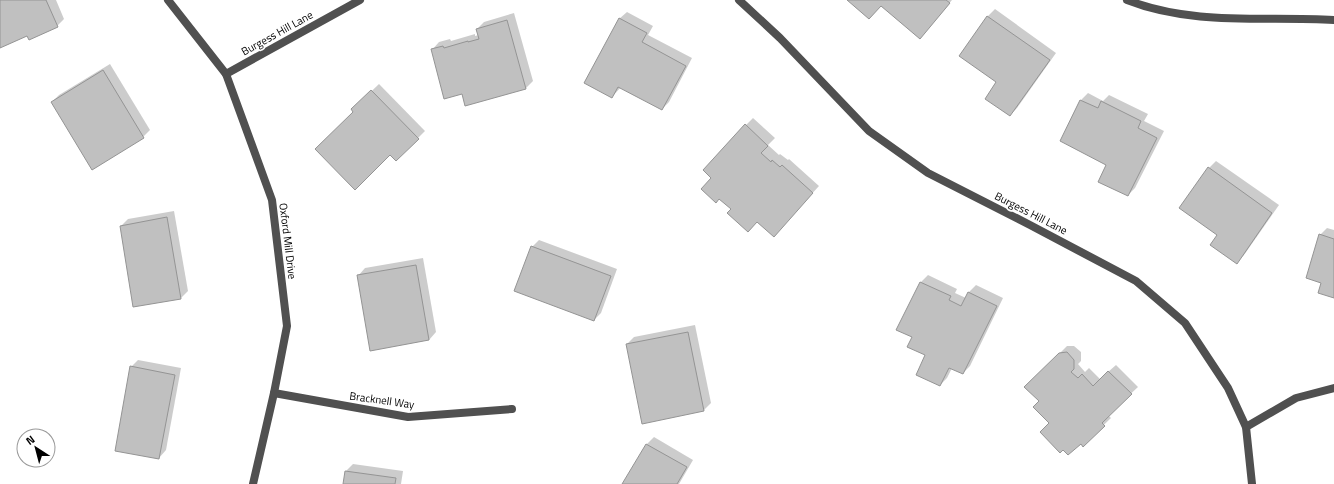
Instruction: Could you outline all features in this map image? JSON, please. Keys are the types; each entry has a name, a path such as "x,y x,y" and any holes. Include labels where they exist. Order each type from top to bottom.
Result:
{"street":[{"name":"Oxford Mill Drive","path":"168,0 226,74 272,200 287,326 274,393 253,484"},
{"name":"Burgess Hill Lane","path":"226,74 360,0"},
{"name":"Burgess Hill Lane","path":"739,0 780,38 869,131 928,173 1136,281 1184,323 1228,388 1246,427 1252,484"},
{"path":"1127,0 1167,12 1218,18 1334,20"},
{"path":"1246,427 1296,398 1334,388"},
{"name":"Bracknell Way","path":"274,393 408,417 512,409"}],"building":[{"path":"0,0 46,0 58,27 29,40 27,36 0,48"},
{"path":"847,0 946,0 950,3 920,39 881,6 869,19"},
{"path":"987,16 1050,60 1010,116 985,99 996,82 959,56"},
{"path":"619,18 647,33 642,42 686,66 662,110 618,87 612,98 584,83"},
{"path":"507,20 526,89 465,106 462,94 444,99 431,49 443,46 444,48 479,39 476,29"},
{"path":"103,70 144,138 92,170 51,102"},
{"path":"371,90 419,139 396,161 390,155 355,190 315,149 353,112 351,109"},
{"path":"1080,100 1098,108 1101,101 1141,121 1138,128 1157,138 1128,196 1098,182 1106,165 1060,141"},
{"path":"745,124 768,146 761,153 771,162 772,160 780,167 782,165 813,193 774,237 757,222 748,232 727,213 731,209 719,199 716,203 701,189 711,178 703,170"},
{"path":"1208,167 1272,213 1237,264 1210,245 1217,235 1179,208"},
{"path":"167,217 181,299 133,307 120,226"},
{"path":"1319,234 1334,239 1334,298 1318,293 1321,283 1306,278"},
{"path":"531,246 611,276 594,321 514,291"},
{"path":"416,265 429,340 370,351 357,275"},
{"path":"920,282 951,296 949,300 961,306 968,292 997,306 963,374 949,368 940,386 916,375 925,355 907,347 912,337 896,330"},
{"path":"688,332 704,411 642,424 626,344"},
{"path":"1067,352 1074,360 1074,369 1071,372 1078,378 1082,374 1093,386 1108,371 1132,394 1102,423 1105,426 1083,447 1081,444 1068,455 1063,450 1060,453 1040,432 1049,423 1033,407 1039,401 1024,387 1059,353"},
{"path":"130,366 175,375 159,459 115,451"},
{"path":"646,444 687,467 677,484 622,484"},
{"path":"345,471 396,478 395,484 343,484"}]}
